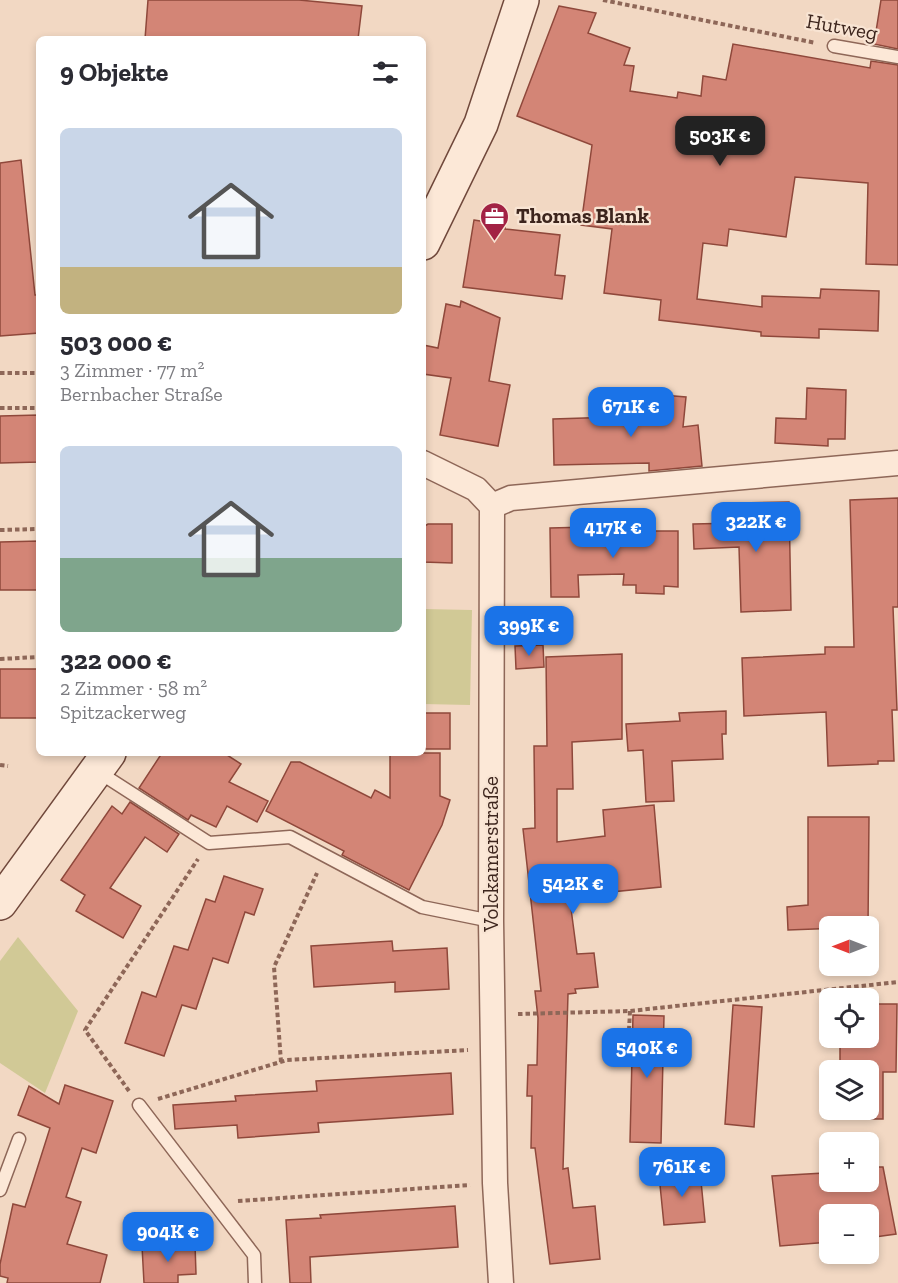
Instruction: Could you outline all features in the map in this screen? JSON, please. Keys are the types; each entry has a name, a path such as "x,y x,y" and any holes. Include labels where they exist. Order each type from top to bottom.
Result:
{"street":[{"path":"426,237 481,124 522,0"},
{"path":"426,464 476,489 492,506 511,498 898,464"},
{"name":"Volckamerstraße","path":"492,506 491,921 495,1183 501,1283"},
{"path":"0,903 103,762"}],"lane":[{"name":"Hutweg","path":"834,46 898,57"},
{"path":"103,762 209,843 290,837 422,907 491,921"},
{"path":"139,1105 254,1256 255,1283"},
{"path":"0,1190 19,1139"}],"path":[{"name":"Hutweg","path":"603,0 834,46"},
{"path":"0,373 36,373"},
{"path":"0,408 36,408"},
{"path":"0,530 36,529"},
{"path":"0,658 36,657"},
{"path":"0,765 8,766"},
{"path":"209,843 85,1030 139,1105 281,1062 493,1048"},
{"path":"281,1062 274,967 325,856"},
{"path":"494,1015 630,1011 898,982"},
{"path":"630,1011 629,1030 632,1038"},
{"path":"214,1203 495,1183"}],"shaded area":[{"path":"426,609 472,610 470,705 426,704"},
{"path":"18,937 78,1011 45,1093 0,1063 0,961"}],"building":[{"path":"148,0 299,0 362,6 358,36 145,36"},
{"path":"881,0 898,0 898,49 874,44"},
{"path":"559,6 596,13 588,33 630,48 624,65 634,66 630,91 677,98 678,92 701,96 703,76 726,80 733,44 870,68 871,61 898,65 898,265 866,264 868,183 795,177 786,237 729,229 727,246 703,243 697,299 762,307 762,296 820,298 821,289 879,291 878,331 819,329 819,338 761,336 761,332 659,320 661,300 604,293 612,229 581,225 592,145 517,116"},
{"path":"21,160 36,295 36,333 0,336 0,163"},
{"path":"474,220 505,225 505,229 560,235 555,275 565,276 562,299 463,287"},
{"path":"461,301 500,318 489,381 510,385 498,446 440,435 451,378 426,374 426,346 438,348 446,304 460,307"},
{"path":"807,388 846,390 845,439 828,439 828,446 775,443 776,418 806,419"},
{"path":"650,394 686,397 683,427 698,425 702,466 649,471 649,463 554,465 553,419 648,416"},
{"path":"36,415 36,462 0,463 0,416"},
{"path":"898,498 898,607 893,607 897,710 892,710 894,761 828,766 826,712 744,716 742,658 825,654 825,647 854,647 850,500"},
{"path":"789,502 791,610 741,612 739,547 694,549 693,524 739,523 738,503"},
{"path":"452,524 452,563 426,562 426,525"},
{"path":"589,527 589,531 678,531 678,587 664,586 664,594 636,593 636,585 623,585 624,574 578,575 579,597 551,597 550,528"},
{"path":"36,541 36,590 0,590 0,542"},
{"path":"543,645 544,667 516,669 515,646"},
{"path":"622,654 622,739 572,742 573,789 557,789 557,842 605,836 603,810 654,805 661,887 581,895 581,900 570,901 577,954 594,953 598,987 575,989 576,993 568,994 563,1169 568,1168 573,1208 595,1206 600,1259 550,1264 535,1148 531,1148 532,1096 527,1096 528,1065 537,1065 538,1018 535,991 541,991 523,829 535,828 534,746 547,746 546,657"},
{"path":"0,669 36,669 36,718 0,718"},
{"path":"726,711 726,734 722,734 723,759 672,761 674,801 646,802 643,750 628,751 626,724 680,721 679,713"},
{"path":"426,713 450,713 450,749 426,749"},
{"path":"426,753 440,753 440,796 450,800 442,825 409,890 342,855 344,851 266,811 291,762 300,762 371,798 375,790 390,798 390,756 426,756"},
{"path":"160,756 229,756 241,764 229,782 268,801 257,822 227,806 216,827 191,815 188,820 139,788"},
{"path":"130,802 179,834 167,852 145,837 110,888 141,906 123,938 76,911 85,895 61,880 112,806 122,814"},
{"path":"808,817 869,817 868,916 819,916 819,929 788,930 787,907 808,905"},
{"path":"224,876 263,889 254,915 245,912 228,963 213,958 196,1009 182,1005 164,1056 125,1043 142,992 156,997 174,946 188,950 206,899 215,902"},
{"path":"392,941 393,951 447,948 449,989 395,992 395,982 314,987 311,946"},
{"path":"879,1004 897,1004 896,1072 883,1072 883,1119 879,1119 879,1060 840,1060 840,1048 879,1048"},
{"path":"733,1005 762,1007 754,1127 725,1124"},
{"path":"633,1015 664,1016 661,1143 630,1142"},
{"path":"451,1073 453,1114 318,1123 319,1132 238,1138 237,1125 175,1129 173,1105 236,1101 235,1096 317,1091 316,1081"},
{"path":"65,1085 113,1101 96,1153 82,1148 66,1197 81,1202 67,1244 107,1255 100,1283 7,1283 8,1278 0,1276 0,1264 13,1204 25,1207 50,1128 18,1115 29,1086 59,1104"},
{"path":"879,1167 883,1167 896,1234 879,1236 879,1204 819,1204 819,1243 780,1246 772,1176 819,1173 819,1192 879,1192"},
{"path":"700,1171 705,1222 664,1225 659,1175"},
{"path":"455,1206 458,1247 310,1257 311,1283 290,1283 286,1220 321,1218 320,1215"},
{"path":"195,1244 196,1274 178,1275 178,1283 144,1283 142,1246"}],"place":[{"name":"Thomas Blank","path":"495,242"}]}
